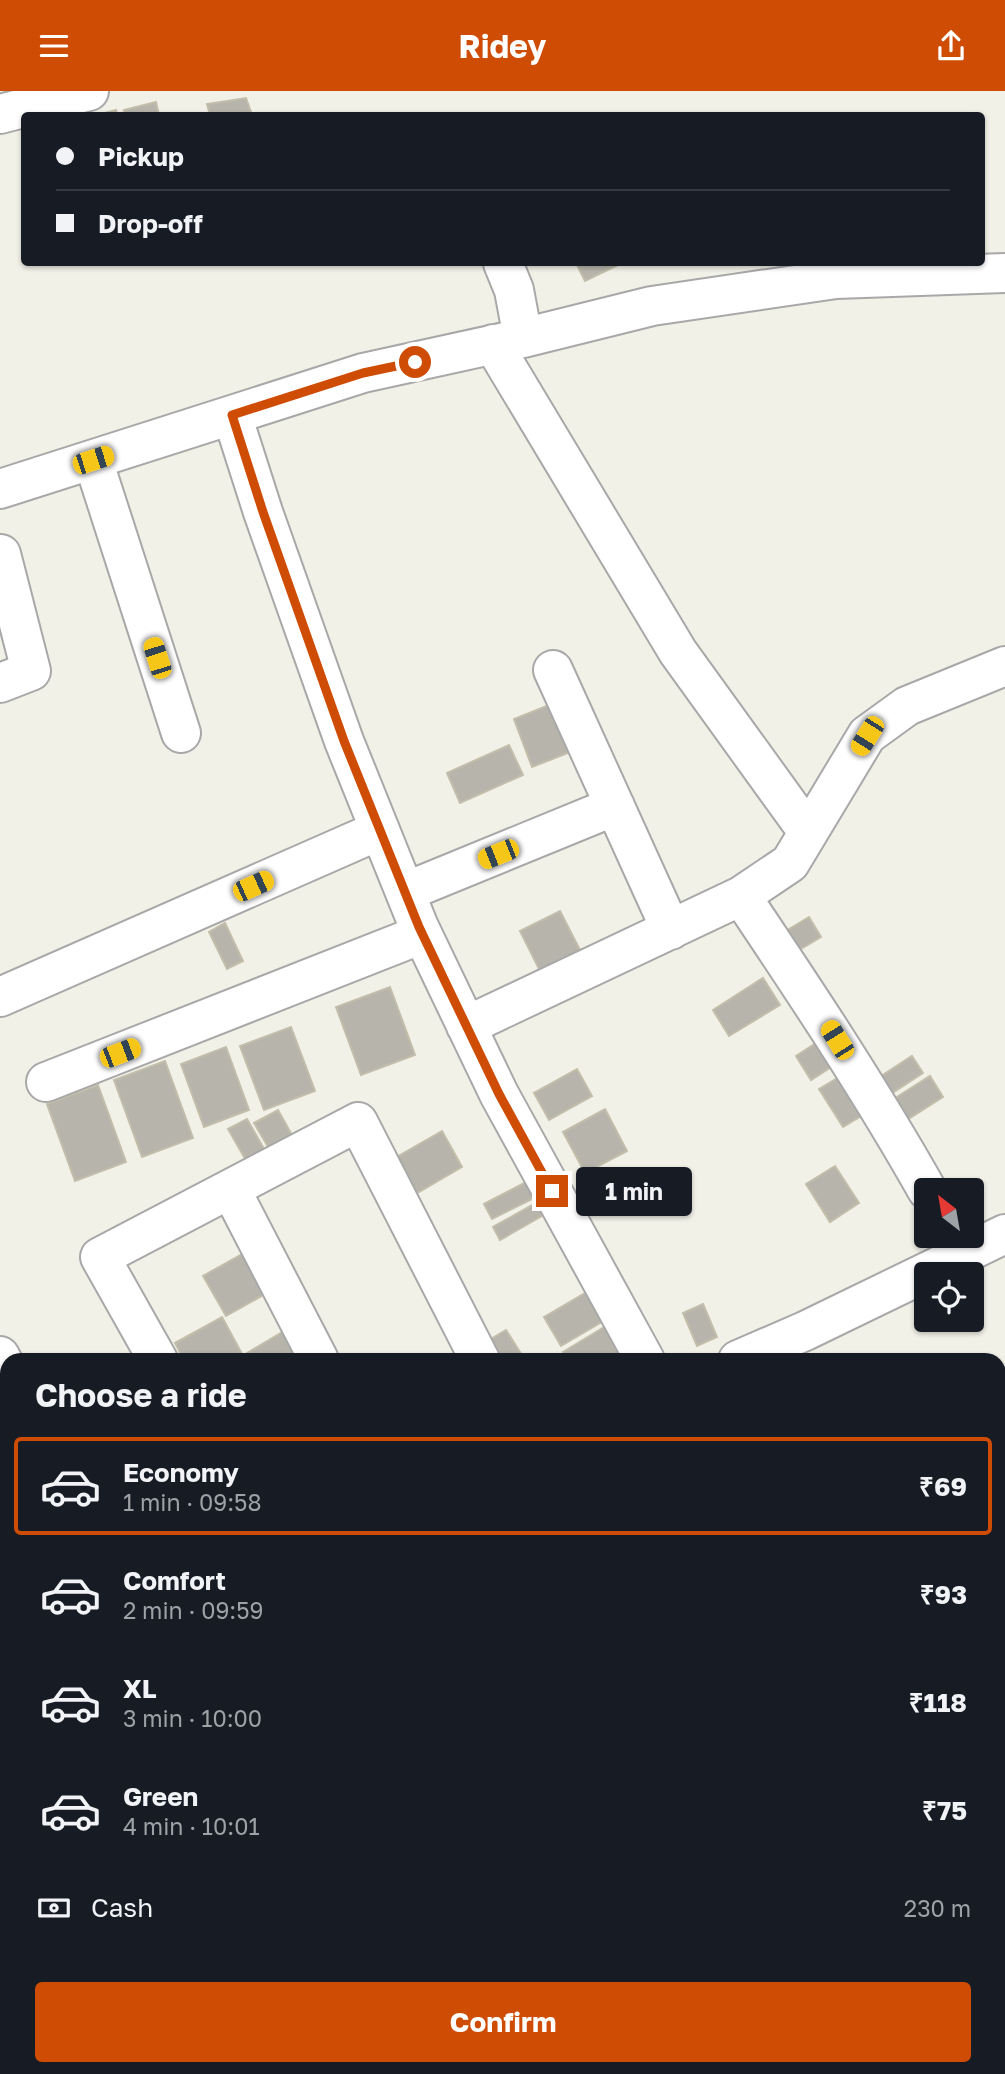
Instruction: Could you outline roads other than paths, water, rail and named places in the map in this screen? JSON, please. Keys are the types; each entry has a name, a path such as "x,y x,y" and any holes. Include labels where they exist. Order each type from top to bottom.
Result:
{"street":[{"path":"7,105 89,91"},
{"path":"504,266 514,291 508,341 678,652 808,832"},
{"path":"0,489 363,373 652,306 836,279 1005,273"},
{"path":"232,415 263,512 344,741 422,935 499,1094 641,1353"},
{"path":"93,460 181,733"},
{"path":"0,554 31,671 0,683"},
{"path":"466,1026 741,896 790,863 867,736 907,706 1005,666"},
{"path":"553,670 671,930"},
{"path":"405,892 615,806"},
{"path":"0,997 380,831"},
{"path":"741,896 837,1040 894,1130 920,1178"},
{"path":"46,1082 422,935"},
{"path":"154,1353 100,1257 358,1122 476,1353"},
{"path":"231,1190 315,1353"},
{"path":"984,1239 1005,1234"},
{"path":"754,1353 805,1331 953,1248"}]}
